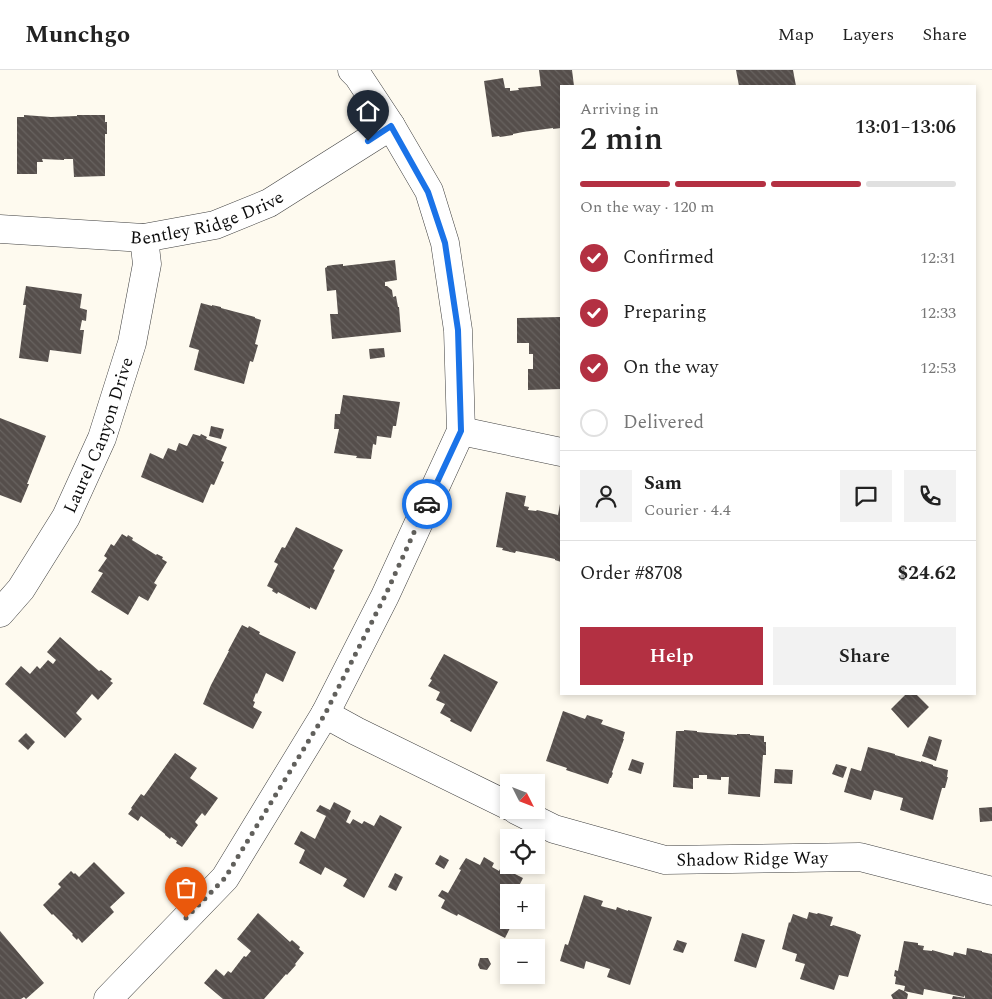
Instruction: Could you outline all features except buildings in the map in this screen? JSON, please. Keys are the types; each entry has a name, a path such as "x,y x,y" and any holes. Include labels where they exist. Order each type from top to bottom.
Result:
{"street":[{"path":"109,999 225,878 325,714 385,596 461,431 458,330 445,243 428,192 391,126 352,70"},
{"name":"Bentley Ridge Drive","path":"0,229 144,238 215,225 269,203 391,126"},
{"name":"Laurel Canyon Drive","path":"0,613 21,588 66,517 102,438 132,343 147,264 144,238"},
{"path":"461,431 560,452"},
{"path":"325,714 500,802"},
{"name":"Shadow Ridge Way","path":"534,819 554,829 665,860 860,857 992,891"}],"way so far":[{"path":"186,918 225,878 325,714 385,596 427,504"}],"route":[{"path":"368,141 391,126 428,192 445,243 458,330 461,431 427,504"}]}
